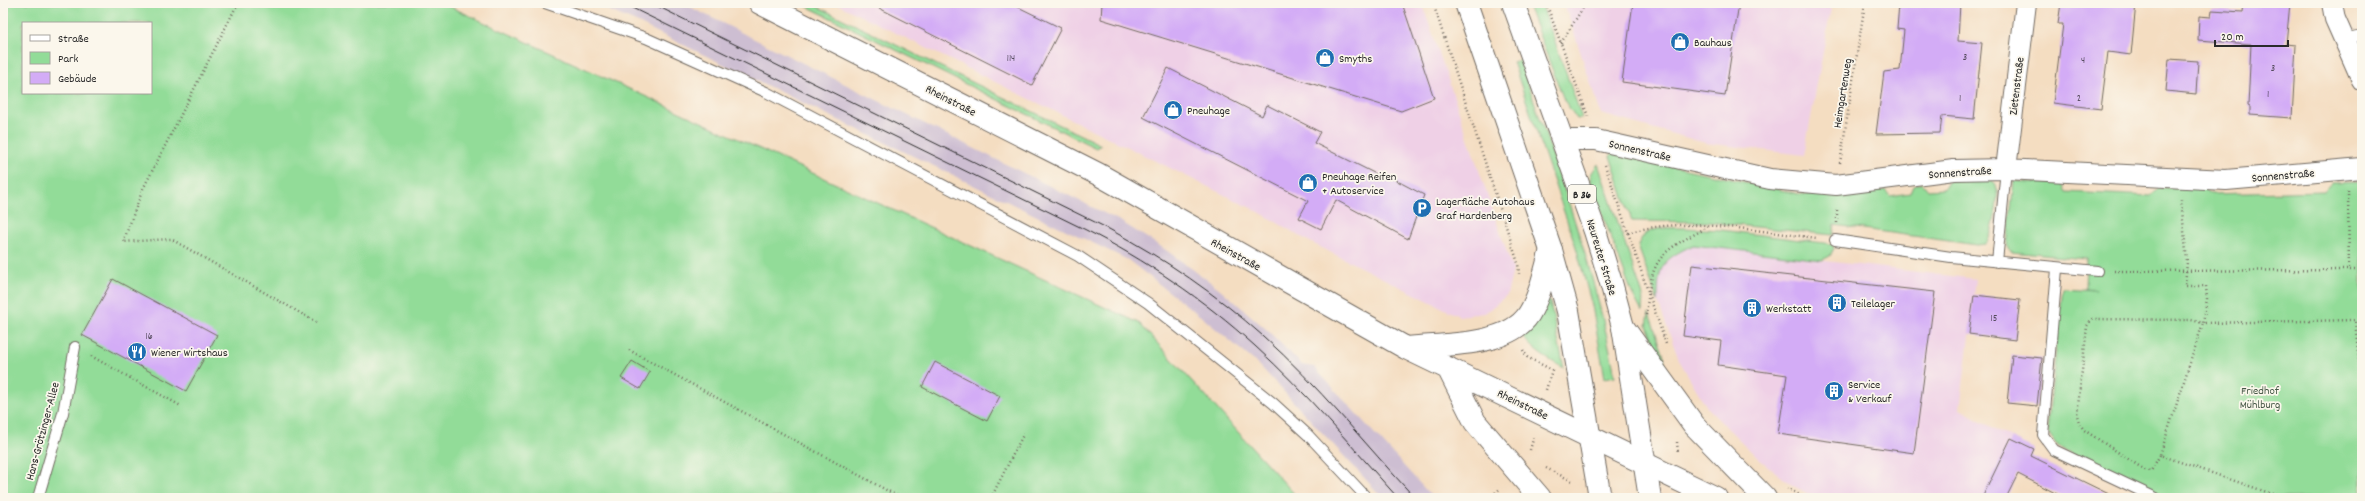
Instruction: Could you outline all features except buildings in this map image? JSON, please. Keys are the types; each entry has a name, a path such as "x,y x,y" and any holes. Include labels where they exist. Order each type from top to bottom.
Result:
{"main road":[{"name":"Rheinstraße","path":"760,3 1098,174 1406,348 1716,498"},
{"path":"1466,3 1551,250 1568,311 1600,496"},
{"name":"Neureuter Straße","path":"1513,3 1595,231 1623,327 1650,498"},
{"path":"1406,348 1492,339 1511,332 1523,322 1534,304 1551,250"},
{"path":"1623,327 1694,425 1765,498"},
{"path":"1448,368 1475,422 1540,498"}],"street":[{"name":"Zietenstraße","path":"2006,169 2026,3"},
{"path":"2332,3 2335,19 2352,37 2362,80"},
{"name":"Sonnenstraße","path":"1562,140 1601,141 1770,179 1836,185 1954,170 2006,169 2226,180 2355,168"}],"lane":[{"path":"545,3 646,38 766,92 1078,256 1148,304 1272,403 1308,435 1367,498"},
{"path":"1997,262 2006,169"},
{"path":"1835,240 1997,262 2057,269 2097,271"},
{"path":"2057,269 2043,435 2054,450 2156,498"},
{"name":"Hans-Grötzinger-Allee","path":"38,498 63,414 75,347"}],"path":[{"path":"238,3 143,189 123,242 171,239 316,322"},
{"path":"1433,3 1518,262 1519,279"},
{"path":"1561,43 1586,3"},
{"name":"Heimgartenweg","path":"1835,240 1838,202 1836,185 1865,3"},
{"path":"2349,271 2355,168"},
{"path":"2179,177 2188,262 2185,286 2206,286 2207,299 2203,323 2155,467 2150,471 2145,470 2084,430 2079,423 2077,415 2087,326 2092,319 2099,318 2191,320 2203,323 2355,320 2362,393"},
{"path":"1628,232 1648,226 1707,226 1835,240"},
{"path":"1668,350 1648,293 1653,268 1660,258 1675,246 1704,230 1707,226"},
{"path":"2097,271 2186,272 2362,270"},
{"path":"75,347 181,406"},
{"path":"629,350 901,498"},
{"path":"1680,481 1676,436 1694,425"},
{"path":"991,498 1025,431"},
{"path":"2160,455 2284,498"},
{"path":"1544,467 1600,496"},
{"path":"1783,485 1805,498"}],"shaded area":[{"path":"591,3 682,3 1120,221 1163,248 1220,289 1266,329 1302,365 1314,367 1433,498 1383,498 1260,366 1203,318 1128,260 636,22"},
{"path":"835,3 1422,3 1513,270 1507,295 1485,313 1459,316 1310,242 1259,212"},
{"path":"1564,3 1832,3 1804,155 1706,143 1601,114"},
{"path":"1693,245 1976,279 1960,409 2011,438 1982,498 1816,498 1792,485 1759,459 1708,409 1679,360 1658,302 1658,274 1664,263 1675,254"}],"green space":[{"path":"3,3 442,3 1139,323 1298,498 3,498"},
{"path":"800,3 810,3 1101,145 1096,148"},
{"path":"1527,3 1541,3 1582,118 1577,119 1564,100"},
{"path":"1520,60 1573,216 1597,295 1615,376 1605,378 1592,306 1576,247 1513,62"},
{"path":"1613,153 1799,194 1828,195 1885,190 1890,196 1910,193 1913,186 1922,183 1928,190 1944,189 1949,180 1989,180 1995,184 1997,191 1995,216 1988,240 1985,244 1977,245 1835,225 1833,235 1707,222 1632,221 1610,156"},
{"path":"1598,164 1643,296 1642,312 1632,293 1591,184 1591,174"},
{"name":"Friedhof Mühlburg","path":"2014,181 2062,184 2066,192 2151,196 2159,188 2200,187 2211,194 2324,191 2331,183 2362,182 2362,498 2165,498 2058,447 2047,431 2063,288 2095,290 2085,289 2086,259 2011,252 2007,245"},
{"path":"1664,228 1721,230 1832,244 1834,248 1830,256 1822,260 1693,245 1674,256 1663,266 1660,272 1658,302 1638,246 1645,234 1651,231"},
{"path":"1544,300 1550,302 1564,368 1536,351 1523,336 1539,317"},
{"path":"1649,313 1664,356 1665,370 1647,326"}],"tram line":[{"path":"622,3 1084,229 1152,267 1215,312 1255,346 1293,382 1329,420 1398,498"},
{"path":"651,3 1109,229 1150,252 1227,306 1263,336 1303,374 1415,498"}],"place":[{"name":"Bauhaus","path":"1680,42"},
{"name":"Smyths","path":"1325,58"},
{"name":"Pneuhage","path":"1173,110"},
{"name":"Pneuhage Reifen + Autoservice","path":"1308,183"},
{"name":"Lagerfläche Autohaus Graf Hardenberg","path":"1422,208"},
{"name":"Teilelager","path":"1837,303"},
{"name":"Werkstatt","path":"1752,308"},
{"name":"Wiener Wirtshaus","path":"137,352"},
{"name":"Service & Verkauf","path":"1834,391"}]}
